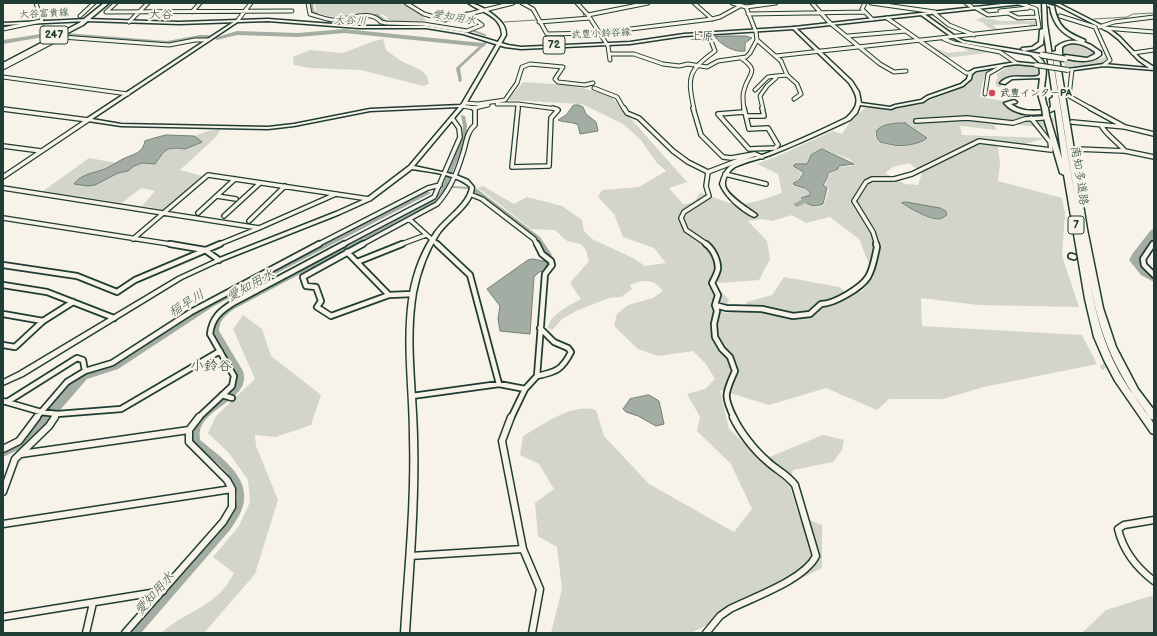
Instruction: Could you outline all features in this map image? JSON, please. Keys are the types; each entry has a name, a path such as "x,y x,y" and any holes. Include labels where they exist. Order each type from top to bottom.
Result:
{"highway":[{"name":"247","path":"3,63 80,18 101,3"},
{"name":"247","path":"3,63 87,20 107,3"},
{"path":"954,37 964,42 1065,58 1094,60 1101,57 1102,54 1099,49 1061,30 1052,6 1048,4 1042,12 1041,43 1033,48 1015,49"},
{"name":"南知多道路","path":"1048,4 1045,24 1099,308 1105,330 1125,373 1135,391 1154,417"},
{"path":"1014,102 1007,104 1012,108 1023,111 1034,113 1048,112 1054,108 1051,85 1063,80 1058,50 1060,45 1067,42 1078,43 1091,47 1098,52 1096,57 1065,58"},
{"path":"1015,49 1032,54 1040,60 1044,74 1041,88 1045,117 1067,187 1070,190"},
{"path":"1004,83 1006,80 1010,79 1035,78 1044,74"},
{"path":"1014,81 1033,82 1038,84 1041,88"},
{"name":"南知多道路","path":"1057,83 1070,190 1090,306 1097,333 1122,385 1154,431"}],"main road":[{"name":"武豊小鈴谷線","path":"87,20 179,23 268,20 359,28 435,28 464,33 500,44 521,48 560,45 607,45 684,35 794,28 1022,3"}],"street":[{"path":"3,29 41,21 43,18 39,13 36,3"},
{"path":"80,18 94,3"},
{"path":"116,3 106,12 292,11"},
{"path":"129,22 148,3"},
{"path":"192,12 200,3"},
{"path":"3,177 238,20 251,3"},
{"path":"308,3 310,14 325,19 339,20 370,15 377,17 381,22 386,23 423,24 469,30 482,25 467,14"},
{"path":"406,3 424,14 445,20 513,3"},
{"path":"3,383 21,374 174,282 219,260 338,213 369,199 411,167 463,105 500,44 505,31 502,23 470,3"},
{"path":"522,3 533,9 547,34 598,33 720,18 740,6"},
{"path":"577,3 588,15 598,33 608,46 610,60"},
{"path":"588,15 634,3"},
{"path":"540,22 588,15 648,3"},
{"path":"694,3 712,19"},
{"path":"732,3 746,7"},
{"path":"746,7 749,4 776,3"},
{"path":"812,3 832,24 880,64 894,72 906,71"},
{"path":"865,3 862,9 872,19"},
{"path":"871,3 932,11 950,24 974,35"},
{"path":"966,3 988,15 1008,13 1018,18 1036,17"},
{"path":"776,56 944,39 1034,28 1039,26 1036,17 1036,9 1019,3"},
{"path":"1048,4 1103,28 1119,38 1133,53 1154,69"},
{"path":"992,6 1004,14"},
{"path":"746,7 755,30 757,40 781,61 787,75 797,84 801,94 794,99"},
{"path":"1000,11 1031,7"},
{"path":"748,14 865,12"},
{"path":"922,14 954,37"},
{"path":"1060,16 1095,27 1154,32"},
{"path":"1103,28 1114,22 1154,17"},
{"name":"大谷富貴線","path":"3,24 80,18 87,20"},
{"path":"887,18 966,72 970,73"},
{"path":"3,29 11,23"},
{"path":"1095,27 1110,60 1104,66"},
{"path":"754,215 734,201 724,189 722,184 725,174 732,167 740,163 762,157 836,126 848,119 859,104 855,86 794,28"},
{"path":"884,28 890,33"},
{"path":"848,36 906,31"},
{"path":"708,33 715,51 696,66 691,75 690,82 695,116 700,134 727,159 747,154 755,154 762,157"},
{"path":"3,68 62,37 169,46 195,40 208,40"},
{"path":"944,39 950,42 1000,52 1016,63"},
{"path":"610,54 634,54 663,64 707,67 718,61 741,58 750,54 754,43 757,40"},
{"path":"1133,53 1154,50"},
{"path":"741,58 751,65 752,69 752,75 745,86 744,112 749,129 768,128 778,145 775,148 748,149 718,114 744,112"},
{"path":"970,73 975,70 1016,63 1070,70 1104,66 1154,69"},
{"path":"3,109 127,125 268,128 301,124 370,110 478,104 505,100 517,83 522,67 530,64 563,67 555,79 558,82 585,85 593,83"},
{"path":"985,94 988,74 1002,66"},
{"path":"1070,70 1069,96 1125,127"},
{"path":"859,104 890,108 922,101 928,97 962,85 969,79 970,73"},
{"path":"755,90 768,77 787,75"},
{"path":"746,116 764,116 760,96 767,86 776,78 776,76"},
{"path":"3,77 128,94"},
{"path":"594,88 606,91 617,97 627,113 639,118 673,151 708,172"},
{"path":"463,105 476,108 499,104 518,104 556,108 558,110 551,118 549,166 512,166 518,104"},
{"path":"125,633 223,522 232,507 232,489 227,480 189,442 189,430 193,423 232,386 234,376 210,334 210,326 213,319 220,311 295,270 424,204 434,197 440,185 450,175 468,139 469,130 475,125 476,108"},
{"path":"916,121 967,118 988,122 1013,123 1031,118 1045,117"},
{"path":"413,294 389,294 331,316 318,308 317,305 321,301 316,287 306,286 303,277 443,199 460,138 459,128 452,118"},
{"path":"715,305 726,308 762,310 793,316 810,314 821,304 827,304 858,288 869,276 877,247 873,232 854,200 866,182 880,178 894,179 912,174 979,141 1051,150 1050,142 1031,118"},
{"path":"1072,122 1125,127 1154,134"},
{"path":"1101,125 1103,130 1118,142 1125,151"},
{"path":"3,146 41,151"},
{"path":"1077,149 1125,151 1154,157"},
{"path":"708,172 755,154"},
{"path":"405,633 413,510 410,317 413,294 416,282 432,241 443,224 472,195 472,187 466,182 450,175 411,167"},
{"path":"706,633 720,616 730,609 798,576 813,562 816,556 808,535 804,512 795,485 789,477 766,461 746,438 738,428 726,401 726,392 734,371 730,356 722,349 715,337 714,324 717,311 715,305 718,295 712,283 718,268 716,258 710,248 686,230 681,218 684,212 709,196 706,186 708,172"},
{"path":"725,174 766,184"},
{"path":"133,239 208,175 369,199"},
{"path":"198,213 235,179"},
{"path":"224,216 260,183"},
{"path":"3,449 20,441 41,412 68,382 85,371 112,363 190,312 223,294 428,188 440,185"},
{"path":"249,221 285,186"},
{"path":"3,188 259,228"},
{"path":"3,265 77,276 117,292 135,280 336,194"},
{"path":"472,195 482,199 534,239 542,254 551,261 552,265 544,274 536,376 525,389 514,409 502,441 523,549 540,589 532,633"},
{"path":"217,196 236,199"},
{"path":"3,218 205,250 219,260"},
{"path":"409,219 470,275 500,384"},
{"path":"357,262 426,235"},
{"path":"1154,243 1143,259 1144,265 1154,275"},
{"path":"347,252 389,294"},
{"path":"3,285 47,292 114,318"},
{"path":"3,345 15,348 43,321 73,302"},
{"path":"3,314 43,321"},
{"path":"536,376 552,373 564,366 571,352 568,348 554,342 540,328"},
{"path":"5,401 41,412 57,414 121,409 220,351"},
{"path":"5,401 77,358 82,360 85,371"},
{"path":"412,396 500,384 525,389"},
{"path":"224,395 232,398"},
{"path":"3,492 15,459 49,426 57,414"},
{"path":"21,454 189,430"},
{"path":"3,524 232,489"},
{"path":"1154,520 1124,525 1118,529 1119,535 1138,566 1146,576 1154,581"},
{"path":"410,556 523,549"},
{"path":"3,617 163,591"},
{"path":"86,633 93,603"}],"shaded area":[{"path":"315,3 400,3 421,15 427,21 393,21 388,20 386,16 379,14 360,14 332,17 316,12"},
{"path":"983,17 986,18 985,19 1000,21 1032,21 1031,20 1037,22 1038,26 1034,27 1029,24 993,25 997,30 1002,29 1002,31 999,32 987,27 984,23 975,20"},
{"path":"746,36 752,38 745,43 745,51 737,51 728,48 715,37"},
{"path":"383,39 386,50 401,61 421,70 427,76 429,84 423,86 361,70 310,68 294,65 293,57 310,50 343,53"},
{"path":"1074,43 1092,48 1095,55 1079,58 1064,56 1063,48 1067,44"},
{"path":"959,45 998,53 1001,55 993,52 946,58 930,46 948,53 968,51"},
{"path":"1104,52 1106,59 1104,64 1078,68 1065,68 1064,59 1090,61 1105,57"},
{"path":"1022,64 1039,67 1041,69 1039,75 1005,79 1001,82 1001,87 997,87 995,82 998,77 996,74 1008,67"},
{"path":"997,68 988,74 984,79 980,97 1003,101 1005,105 1014,110 1042,114 1046,128 1020,125 994,125 997,130 960,126 962,135 1045,138 1022,145 997,141 1000,163 998,181 1062,198 1065,213 1062,256 1079,307 978,305 921,298 922,326 1082,335 1097,364 984,387 943,399 889,399 877,410 826,388 769,405 720,390 729,429 762,460 823,435 844,440 842,450 833,462 793,470 789,484 799,516 822,525 822,568 691,633 551,633 562,589 557,547 538,536 535,503 554,489 539,464 520,455 523,436 568,412 577,409 596,410 604,436 649,484 734,532 752,509 731,464 697,431 700,417 687,394 705,389 715,379 706,364 693,351 658,356 638,349 614,326 617,314 628,305 653,298 663,291 660,287 648,281 635,283 630,285 632,289 621,297 609,298 576,311 562,319 552,330 548,328 552,319 556,315 581,299 570,283 589,261 586,250 581,244 567,241 555,230 531,229 477,188 483,186 514,204 527,197 562,206 582,220 584,231 592,239 633,258 645,266 666,263 654,248 623,237 614,214 598,197 602,190 639,187 666,171 657,163 640,139 623,124 582,104 508,100 523,82 567,85 609,94 687,182 669,188 683,204 693,202 700,193 726,202 742,204 782,193 778,174 757,164 833,131 842,134 850,122 865,108 918,105 968,85 972,74 976,71","holes":["890,123 905,123 928,138 916,144 893,146 880,143 876,138 875,131 878,128","822,149 849,159 855,164 840,167 829,174 824,185 829,189 824,205 817,207 807,205 802,201 800,198 809,195 809,192 804,188 793,186 792,182 797,181 802,173 792,166 794,164 806,164 810,155","909,163 922,173 918,185 905,184 885,173 893,167","902,202 940,208 947,211 948,215 939,220 924,216 902,204","792,215 806,223 830,217 859,239 874,276 862,291 849,295 839,287 784,277 772,295 747,302 742,311 724,313 729,300 718,288 708,287 712,278 720,283 759,280 770,259 767,241 748,221 762,219 772,221"]},
{"path":"574,105 583,107 586,114 596,122 598,131 580,134 578,125 558,120 566,115"},
{"path":"893,123 905,123 927,138 916,143 901,146 880,142 877,138 876,131 882,126"},
{"path":"221,129 215,138 180,170 202,176 165,210 142,206 155,191 141,188 122,203 43,191 89,158 117,163 103,170 95,185 118,173 128,171 134,166 142,163 155,164 167,150 173,148 185,149 197,140 194,136 208,131"},
{"path":"166,135 194,136 202,142 185,149 168,149 155,164 142,163 134,166 128,171 118,173 95,185 88,186 74,184 84,176 105,169 140,151 145,141"},
{"path":"822,149 854,164 839,166 838,169 828,173 823,185 827,188 823,204 813,206 801,198 810,195 810,192 805,188 794,185 793,183 798,181 803,172 793,166 795,164 807,164 811,155"},
{"path":"906,202 940,208 946,211 947,215 943,218 935,219 902,203"},
{"path":"533,259 548,262 544,271 539,272 534,277 530,334 500,331 498,319 500,306 487,289 528,260"},
{"path":"243,315 262,329 271,356 321,395 311,425 276,437 255,435 256,446 278,500 255,574 204,633 161,633 175,622 212,600 219,594 234,573 213,557 239,526 250,502 248,480 229,453 208,433 216,416 255,379 233,329"},
{"path":"649,395 659,401 664,424 656,426 638,416 626,412 623,409 630,399"},
{"path":"1154,595 1154,633 1082,633 1106,610"}],"waterway":[{"name":"愛知用水","path":"311,3 312,12 320,16"},
{"path":"526,3 535,8 540,19"},
{"path":"590,13 620,7"},
{"path":"584,17 583,13 585,13"},
{"path":"1094,19 1127,17 1133,14 1154,13"},
{"name":"愛知用水","path":"359,15 377,15 385,21 392,23"},
{"path":"504,22 536,20"},
{"name":"愛知用水","path":"429,24 472,30 485,35"},
{"name":"大谷川","path":"217,38 237,33 298,35 344,31 483,45"},
{"name":"大谷川","path":"3,42 47,35"},
{"name":"大谷川","path":"65,35 167,43 200,37 209,37"},
{"name":"愛知用水","path":"460,81 458,68 486,42"},
{"name":"愛知用水","path":"136,633 227,528 236,513 240,500 240,489 236,478 219,460 197,441 196,431 201,422 208,414 235,392 240,384 240,371 216,331 217,323 223,315 232,308 434,201 442,193 464,139 465,126 463,116"},
{"path":"454,187 468,188"},
{"path":"475,190 538,238 549,255"},
{"name":"稲早川","path":"3,453 21,444 36,430 83,376 114,366 211,304 427,193"},
{"path":"797,204 803,202"},
{"path":"1154,232 1136,255 1134,260 1144,273 1154,279"}],"tunnel":[{"path":"1036,9 1060,16"},
{"path":"1045,119 1061,121"},
{"path":"1101,368 1121,356"}],"place":[{"name":"武豊インターPA","path":"992,93"}],"district":[{"name":"大谷","path":"161,15"},
{"name":"上原","path":"702,37"},
{"name":"小鈴谷","path":"211,366"}]}
